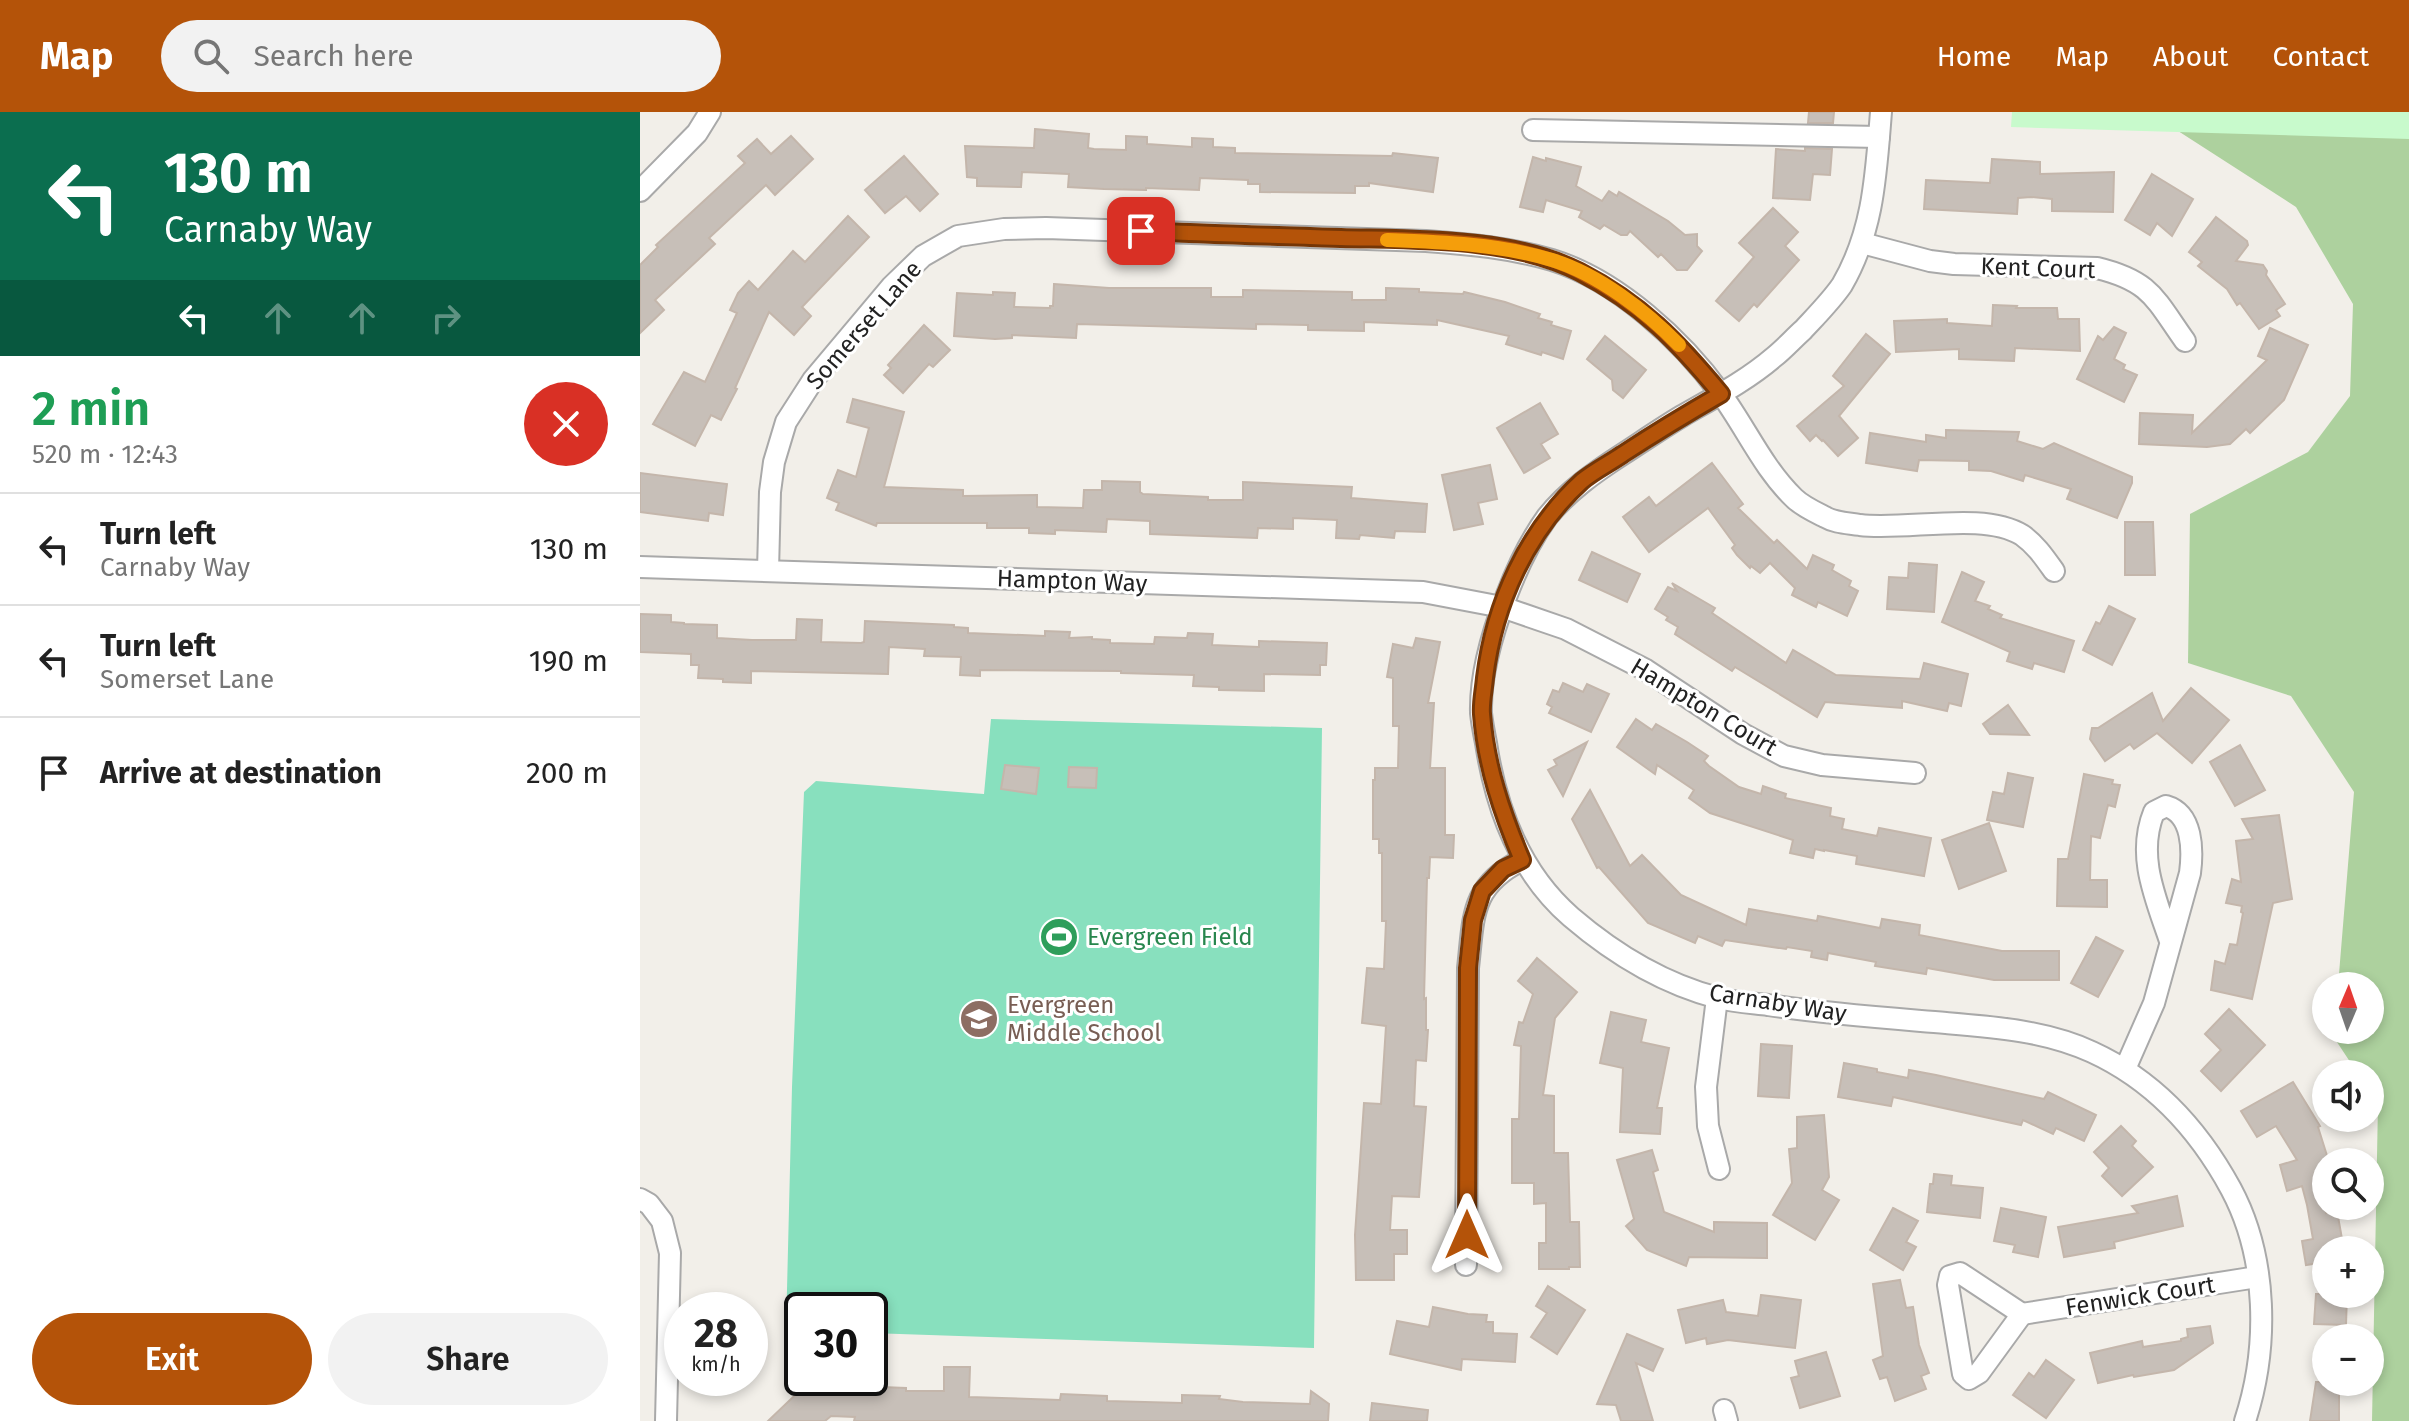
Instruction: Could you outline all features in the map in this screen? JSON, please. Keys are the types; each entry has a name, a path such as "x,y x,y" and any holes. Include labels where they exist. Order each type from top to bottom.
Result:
{"street":[{"path":"640,191 697,133 710,112"},
{"name":"Carnaby Way","path":"1881,112 1875,193 1862,243 1840,287 1818,314 1773,358 1584,480 1549,515 1522,556 1502,607 1488,657 1481,712 1494,784 1522,860 1552,900 1590,933 1653,973 1717,998 1820,1013 2004,1028 2045,1036 2089,1050 2125,1069 2155,1091 2184,1119 2215,1159 2239,1203 2251,1238 2263,1321 2257,1375 2245,1421"},
{"path":"1533,130 1879,137"},
{"name":"Somerset Lane","path":"768,571 774,462 786,422 813,380 892,286 923,256 958,236 1004,229 1426,241 1480,245 1554,261 1579,272 1649,316 1688,354 1721,394 1755,449 1795,500 1831,521 1871,526 1960,523 1995,526 2020,534 2039,549 2054,571"},
{"name":"Kent Court","path":"1862,243 1930,261 1954,264 2097,268 2118,274 2135,281 2151,293 2185,341"},
{"name":"Hampton Way","path":"640,567 1423,592 1502,607"},
{"name":"Hampton Court","path":"1502,607 1566,629 1646,670 1743,734 1784,756 1822,765 1915,773"},
{"path":"2125,1069 2154,1003 2190,873 2193,852 2189,832 2175,809 2166,806 2154,812 2150,821 2147,865 2170,941"},
{"path":"1466,1265 1468,968 1473,920 1482,891 1503,869 1522,860"},
{"path":"1717,998 1706,1087 1708,1126 1719,1169"},
{"path":"640,1199 649,1204 662,1221 670,1253 666,1421"},
{"path":"1960,1273 2022,1314 1979,1373 1969,1379 1963,1374 1948,1285 1950,1276 1960,1273"},
{"name":"Fenwick Court","path":"2022,1314 2257,1277"}],"green space":[{"path":"2012,112 2409,112 2409,139 2011,127"},
{"path":"2409,112 2409,1421 2372,1421 2372,1396 2384,1396 2384,1324 2374,1324 2374,1308 2384,1308 2384,1236 2376,1236 2376,1220 2384,1220 2384,1148 2377,1148 2377,1132 2384,1132 2384,1060 2349,1060 2338,1044 2384,1044 2384,972 2339,972 2354,792 2291,696 2188,663 2190,514 2308,452 2350,396 2353,304 2296,207 2161,120"},
{"name":"Evergreen Field","path":"991,719 1322,728 1314,1348 888,1334 888,1292 787,1292 804,792 816,781 984,794"}],"building":[{"path":"1809,112 1834,112 1833,123 1808,123"},
{"path":"1035,129 1089,134 1088,148 1094,149 1126,150 1126,136 1147,137 1147,144 1192,147 1192,138 1213,139 1213,147 1235,148 1235,153 1392,156 1393,153 1438,158 1433,192 1369,183 1369,186 1355,186 1355,193 1260,192 1260,184 1248,184 1248,180 1200,178 1199,190 1104,189 1068,187 1069,174 1022,172 1021,187 977,186 977,178 967,177 965,146 1034,148"},
{"path":"791,136 813,159 775,195 766,185 709,238 715,244 655,300 664,310 640,333 640,265 658,247 656,245 745,163 738,156 757,139 771,154"},
{"path":"1805,148 1832,149 1830,175 1813,174 1810,200 1773,198 1776,149 1805,151"},
{"path":"904,156 938,194 920,211 906,196 885,213 865,190"},
{"path":"1533,157 1581,167 1576,186 1602,201 1609,191 1617,196 1619,192 1668,221 1685,235 1697,234 1697,246 1702,251 1687,270 1677,270 1630,231 1627,235 1621,235 1604,225 1600,229 1579,217 1582,211 1546,200 1543,212 1520,207"},
{"path":"1992,159 2040,162 2040,174 2114,172 2113,212 2052,211 2052,199 2031,197 2018,198 2017,214 1924,209 1926,180 1990,183"},
{"path":"2152,174 2193,199 2172,236 2157,223 2150,235 2125,220"},
{"path":"1773,208 1798,232 1785,246 1799,260 1757,307 1754,304 1739,321 1716,301 1754,257 1739,243"},
{"path":"848,216 869,237 802,307 811,316 794,335 769,312 721,420 711,415 695,446 653,424 684,372 705,382 737,313 730,310 738,293 749,281 758,290 793,251 805,262"},
{"path":"2216,217 2247,241 2248,245 2236,261 2263,265 2285,304 2276,310 2280,316 2259,329 2240,303 2237,305 2227,289 2198,266 2202,262 2189,252"},
{"path":"1054,284 1109,288 1211,288 1211,297 1243,297 1243,290 1352,292 1352,300 1386,300 1386,288 1464,292 1540,314 1538,318 1571,331 1563,359 1506,344 1509,336 1437,320 1437,325 1364,322 1364,331 1308,330 1308,325 1256,324 1256,329 1077,324 1076,338 954,336 957,293 1015,293 1014,307 1050,308 1053,306"},
{"path":"1993,305 2057,308 2058,319 2079,319 2080,351 2015,348 2014,361 1959,359 1959,349 1896,352 1894,321 1947,319 1947,323 1992,326"},
{"path":"924,325 950,350 933,367 929,364 903,393 884,375 891,368 888,365"},
{"path":"2114,327 2126,333 2114,359 2125,365 2123,369 2137,375 2124,402 2077,379 2098,336 2103,340"},
{"path":"2270,328 2308,345 2284,400 2250,433 2246,429 2230,444 2207,447 2139,444 2140,413 2193,415 2192,433 2267,360 2258,356"},
{"path":"1866,334 1890,354 1839,416 1858,438 1838,456 1816,435 1810,441 1797,426 1844,386 1833,376"},
{"path":"1605,336 1646,370 1623,398 1613,390 1612,380 1587,359"},
{"path":"853,399 904,412 884,487 963,490 963,496 1037,495 1037,507 1083,508 1084,490 1102,490 1102,481 1140,482 1140,492 1143,494 1208,497 1208,500 1243,500 1243,482 1352,487 1351,498 1427,504 1425,532 1395,531 1394,538 1360,535 1359,539 1336,538 1337,520 1293,518 1293,529 1258,528 1257,538 1150,534 1150,521 1107,519 1106,532 1055,530 1055,534 1029,533 1029,528 987,528 987,523 877,523 876,526 836,510 839,503 827,498 838,470 856,477 869,428 847,422"},
{"path":"1540,403 1558,434 1541,444 1550,458 1524,473 1497,428"},
{"path":"1946,430 2019,432 2017,441 2043,449 2054,443 2132,477 2132,483 2117,518 2067,499 2071,489 2025,475 2023,481 1991,471 1969,470 1969,461 1919,460 1917,471 1866,463 1870,433 1926,442 1926,435 1946,438"},
{"path":"1712,463 1743,504 1738,508 1774,543 1777,540 1807,569 1813,555 1834,565 1832,570 1851,581 1849,586 1858,591 1847,616 1818,602 1816,607 1792,595 1795,588 1770,563 1760,573 1750,568 1732,548 1735,545 1708,508 1649,552 1623,517 1649,497 1656,506"},
{"path":"1490,465 1497,499 1478,503 1483,524 1454,530 1442,475"},
{"path":"640,473 727,484 723,515 709,513 708,521 640,512"},
{"path":"2125,522 2153,522 2155,575 2125,575"},
{"path":"1592,552 1640,574 1627,602 1579,580"},
{"path":"1909,563 1937,565 1934,612 1887,609 1889,577 1908,578"},
{"path":"1962,572 1984,582 1975,601 1990,606 1988,609 2002,615 2000,618 2074,641 2064,672 2034,663 2032,669 2007,661 2010,652 1942,622"},
{"path":"1672,583 1715,608 1712,613 1786,663 1793,650 1836,675 1920,679 1924,663 1968,674 1961,706 1949,703 1947,711 1902,701 1902,708 1825,702 1817,717 1735,667 1732,671 1675,634 1678,627 1655,609 1668,587 1677,591"},
{"path":"2109,606 2135,619 2112,665 2083,650 2096,622 2100,624"},
{"path":"640,614 671,615 671,622 684,624 717,625 717,638 752,640 796,640 797,619 822,620 821,642 864,642 865,621 954,625 968,628 968,633 1045,636 1045,631 1070,632 1069,638 1092,637 1110,640 1110,643 1154,644 1155,637 1187,638 1188,633 1213,634 1212,645 1259,647 1259,641 1327,643 1326,665 1320,665 1320,675 1264,674 1264,691 1219,690 1219,687 1193,686 1194,675 980,670 980,676 960,675 961,657 924,656 925,649 889,647 888,674 751,671 751,683 723,682 723,679 698,678 699,665 691,665 691,654 640,652"},
{"path":"1416,638 1440,642 1428,703 1434,703 1430,768 1445,768 1445,835 1454,835 1453,858 1430,857 1427,878 1424,999 1428,1030 1426,1061 1416,1060 1414,1106 1426,1107 1419,1197 1392,1196 1390,1230 1407,1230 1407,1254 1394,1254 1394,1280 1356,1280 1355,1235 1364,1103 1381,1104 1386,1026 1362,1023 1367,968 1384,969 1386,921 1382,921 1382,853 1379,853 1379,839 1373,839 1373,780 1375,768 1398,768 1399,726 1393,726 1393,678 1387,677 1393,644 1413,648"},
{"path":"1563,683 1583,692 1587,684 1609,694 1591,732 1549,713 1552,707 1547,704 1553,690 1559,692"},
{"path":"2191,688 2229,720 2192,763 2157,733 2134,749 2130,744 2105,761 2090,739 2092,728 2098,728 2152,693 2163,721"},
{"path":"2008,705 2029,735 1990,734 1983,724"},
{"path":"1636,719 1652,730 1656,724 1687,742 1708,756 1704,761 1709,766 1739,787 1761,794 1763,786 1786,794 1785,798 1831,808 1830,816 1844,819 1842,829 1877,836 1879,828 1931,838 1924,876 1856,864 1857,856 1824,850 1815,849 1813,858 1790,853 1793,840 1710,813 1689,798 1694,790 1657,765 1655,774 1617,747"},
{"path":"1587,742 1563,796 1548,770 1557,765 1554,760"},
{"path":"2240,745 2265,790 2235,806 2210,762"},
{"path":"1005,765 1039,768 1036,794 1001,789"},
{"path":"1069,767 1097,768 1096,788 1068,787"},
{"path":"2008,773 2033,778 2023,827 1987,820 1993,792 2004,794"},
{"path":"2084,774 2113,780 2112,784 2120,785 2115,807 2108,805 2100,838 2091,836 2090,880 2107,880 2107,907 2057,906 2058,859 2068,859"},
{"path":"1590,790 1630,866 1642,855 1681,895 1746,925 1749,909 1817,921 1818,916 1880,928 1882,919 1920,925 1919,935 2002,951 2059,951 2059,980 1994,980 1927,968 1926,974 1875,966 1876,962 1828,953 1827,960 1811,957 1812,951 1787,947 1725,940 1722,946 1698,936 1695,943 1648,923 1597,868 1572,819"},
{"path":"2279,815 2292,899 2273,903 2252,999 2211,990 2215,961 2225,964 2230,944 2237,945 2243,913 2242,906 2226,903 2232,879 2241,882 2236,841 2253,839 2242,819"},
{"path":"1989,823 2006,871 1959,889 1942,840"},
{"path":"2096,937 2123,951 2098,997 2071,983"},
{"path":"1537,958 1577,992 1555,1018 1543,1095 1554,1096 1554,1153 1568,1153 1570,1222 1579,1222 1580,1267 1569,1269 1539,1269 1539,1243 1546,1243 1546,1203 1534,1204 1534,1183 1512,1183 1512,1119 1519,1119 1521,1046 1514,1045 1519,1022 1523,1023 1533,994 1518,981"},
{"path":"2229,1009 2265,1045 2221,1091 2201,1071 2221,1050 2205,1034"},
{"path":"1611,1012 1646,1020 1641,1042 1669,1048 1657,1108 1662,1108 1660,1134 1620,1132 1623,1068 1600,1063"},
{"path":"1761,1044 1792,1046 1789,1098 1758,1096"},
{"path":"1844,1063 1908,1078 1909,1070 2044,1099 2048,1092 2096,1115 2084,1141 2056,1128 2053,1134 2023,1120 2021,1125 1893,1097 1891,1106 1838,1097"},
{"path":"2293,1082 2312,1113 2312,1132 2320,1132 2325,1148 2312,1148 2312,1220 2339,1220 2341,1236 2312,1236 2302,1186 2287,1191 2280,1165 2297,1160 2276,1126 2257,1137 2241,1111"},
{"path":"1824,1115 1829,1177 1822,1190 1839,1200 1815,1240 1773,1215 1792,1183 1789,1149 1797,1148 1797,1117"},
{"path":"2121,1126 2136,1141 2132,1146 2153,1167 2122,1196 2102,1176 2109,1168 2094,1152"},
{"path":"1652,1150 1658,1170 1653,1172 1664,1212 1714,1232 1714,1222 1767,1223 1767,1258 1689,1257 1686,1266 1647,1250 1626,1226 1634,1219 1617,1160"},
{"path":"1934,1174 1952,1176 1951,1185 1983,1188 1980,1218 1927,1212"},
{"path":"2177,1196 2183,1226 2114,1242 2115,1248 2064,1257 2058,1227 2138,1213 2132,1206"},
{"path":"1893,1208 1918,1221 1906,1242 1916,1247 1903,1270 1870,1250"},
{"path":"2001,1208 2046,1217 2038,1257 2013,1252 2015,1245 1994,1241"},
{"path":"2312,1239 2312,1264 2306,1265 2302,1241"},
{"path":"1900,1280 1906,1308 1913,1307 1919,1345 1929,1373 1921,1376 1926,1389 1895,1401 1887,1377 1880,1379 1873,1360 1883,1356 1873,1284"},
{"path":"1548,1286 1585,1310 1557,1354 1531,1337 1547,1313 1536,1306"},
{"path":"1761,1295 1801,1300 1795,1348 1728,1340 1707,1344 1706,1338 1686,1343 1678,1310 1723,1300 1726,1312 1758,1316"},
{"path":"1433,1307 1487,1315 1486,1322 1493,1322 1493,1333 1517,1334 1515,1362 1462,1359 1461,1370 1390,1354 1397,1321 1429,1327"},
{"path":"2315,1308 2347,1308 2346,1324 2314,1324"},
{"path":"2210,1326 2213,1343 2174,1370 2098,1383 2090,1353 2142,1341 2143,1347 2181,1341 2188,1337 2187,1329"},
{"path":"1627,1334 1663,1349 1653,1371 1636,1363 1653,1421 1621,1421 1616,1405 1597,1404"},
{"path":"1826,1352 1840,1396 1800,1408 1791,1378 1799,1376 1795,1361"},
{"path":"2046,1360 2074,1380 2046,1418 2013,1395 2029,1373 2034,1377"},
{"path":"944,1367 970,1367 969,1397 1060,1400 1061,1394 1107,1396 1107,1401 1182,1403 1182,1395 1220,1396 1219,1399 1243,1402 1310,1404 1311,1391 1329,1404 1328,1421 854,1421 855,1417 831,1416 825,1421 768,1421 794,1396 888,1396 888,1387 906,1388 906,1391 944,1391"},
{"path":"2314,1396 2339,1396 2339,1421 2310,1421"},
{"path":"1372,1403 1428,1410 1427,1421 1370,1421"}],"slow traffic":[{"path":"1387,240 1480,245 1554,261 1619,295 1649,316 1679,345"}],"place":[{"name":"Evergreen Field","path":"1059,937"},
{"name":"Evergreen Middle School","path":"979,1019"}],"route":[{"path":"1141,231 1426,241 1480,245 1554,261 1619,295 1649,316 1688,354 1721,394 1584,480 1549,515 1522,556 1502,607 1488,657 1481,712 1490,769 1503,815 1522,860 1503,869 1482,891 1473,920 1468,968 1467,1235"}]}
